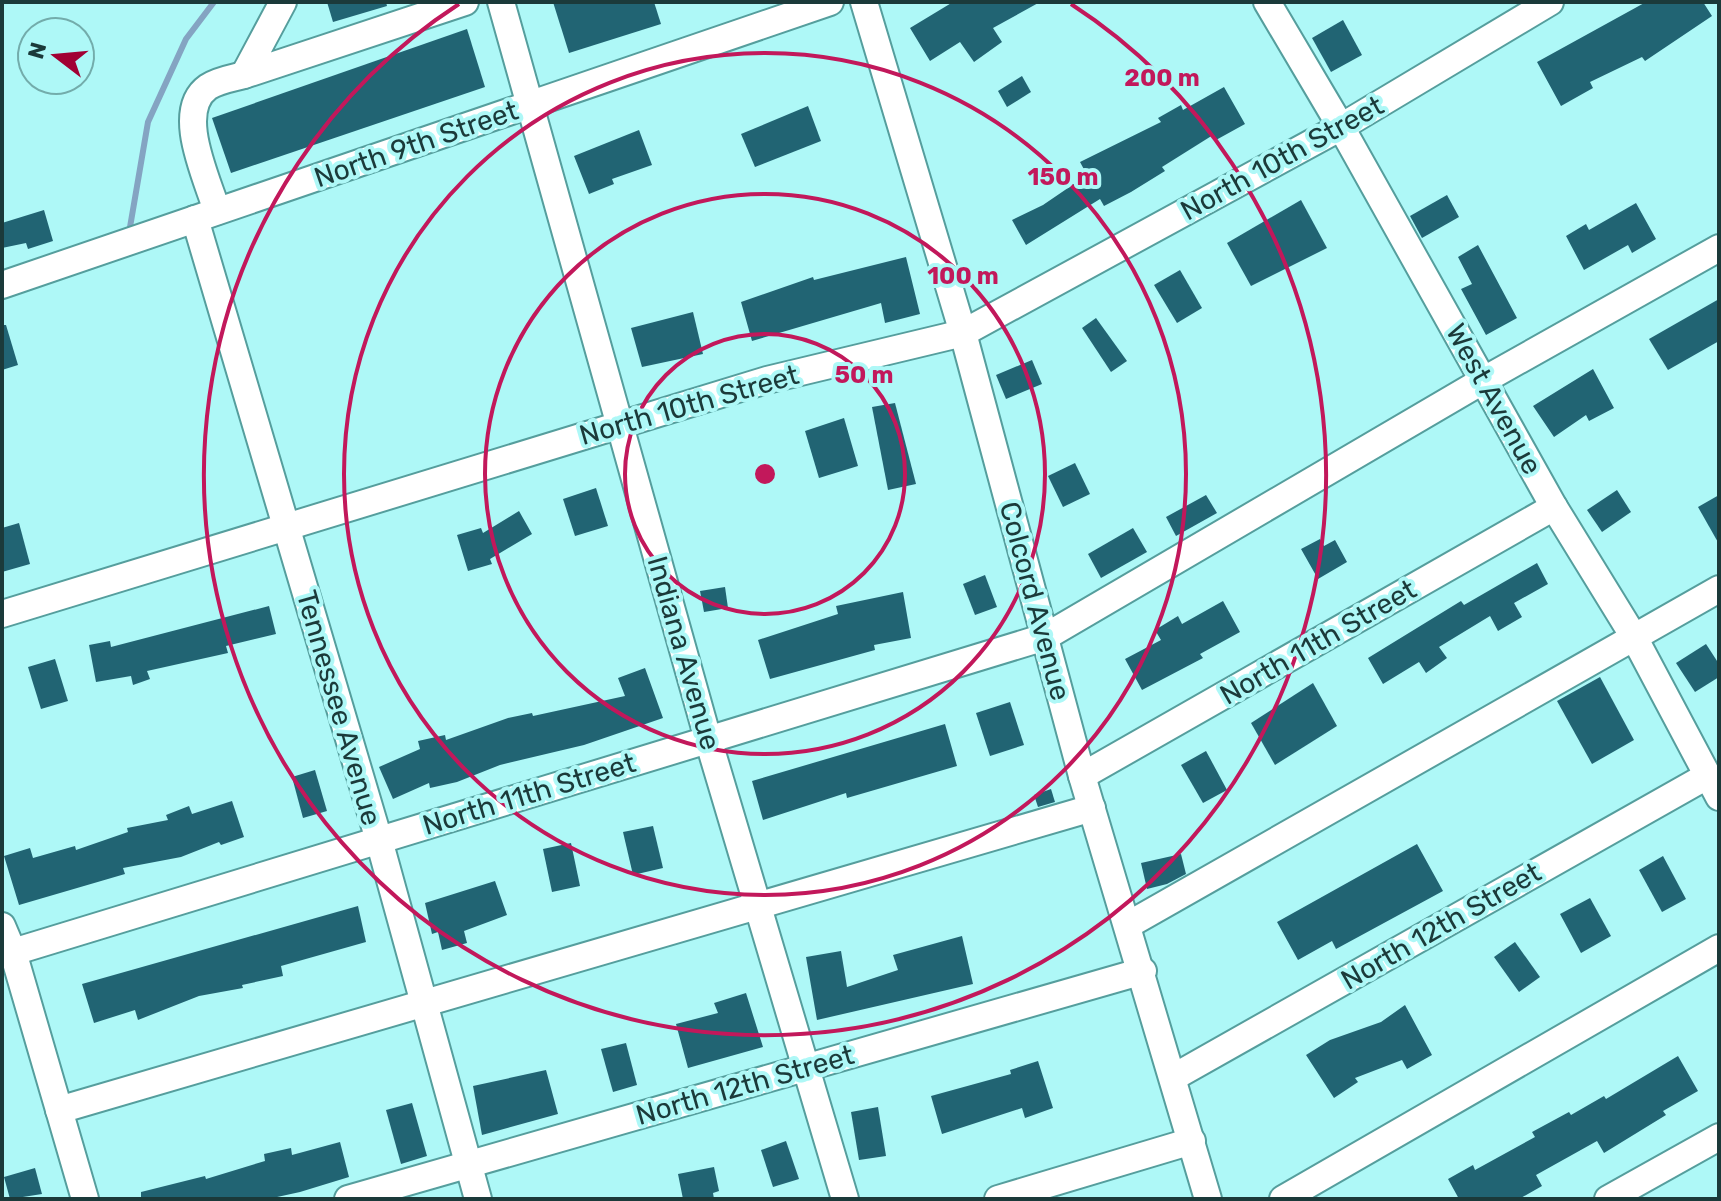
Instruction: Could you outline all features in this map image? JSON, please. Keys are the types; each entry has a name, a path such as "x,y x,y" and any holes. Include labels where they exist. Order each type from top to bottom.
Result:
{"street":[{"path":"244,75 283,2"},
{"name":"Tennessee Avenue","path":"465,2 210,85 196,98 190,121 206,215 286,528 379,840 478,1199"},
{"name":"Indiana Avenue","path":"501,2 708,739 845,1199"},
{"name":"North 9th Street","path":"2,285 830,2"},
{"name":"Colcord Avenue","path":"864,2 963,333 1082,776 1143,971 1208,1199"},
{"name":"West Avenue","path":"1267,2 1341,127 1554,507 1634,637 1713,786"},
{"name":"North 10th Street","path":"2,614 767,380 963,333 1341,127 1550,2"},
{"path":"1484,380 1719,248"},
{"name":"North 11th Street","path":"13,952 1045,637 1484,380"},
{"name":"North 11th Street","path":"1082,776 1554,507"},
{"path":"1128,925 1719,589"},
{"name":"North 12th Street","path":"1174,1077 1713,786"},
{"path":"59,1110 1092,808"},
{"path":"2,926 13,952 85,1199"},
{"path":"1283,1199 1719,948"},
{"name":"North 12th Street","path":"348,1199 1143,971"},
{"path":"1608,1199 1719,1137"},
{"path":"998,1199 1192,1141"}],"building":[{"path":"327,2 386,2 387,6 333,22"},
{"path":"553,2 654,2 661,24 569,53"},
{"path":"953,2 1040,2 993,28 1002,42 974,62 960,42 930,61 910,28"},
{"path":"1646,2 1703,2 1712,16 1645,61 1642,57 1590,82 1593,88 1561,106 1537,62"},
{"path":"1343,20 1362,55 1331,72 1312,38"},
{"path":"467,29 485,87 231,173 212,118"},
{"path":"1022,76 1031,92 1007,107 998,91"},
{"path":"1224,87 1245,124 1216,140 1213,135 1162,167 1165,171 1131,192 1104,206 1100,199 1026,245 1012,220 1043,205 1087,175 1080,162 1161,122 1158,118 1181,105 1183,110"},
{"path":"808,106 821,141 755,167 741,134"},
{"path":"639,130 652,165 612,179 614,184 589,194 574,156"},
{"path":"1447,195 1459,217 1422,238 1410,216"},
{"path":"1301,200 1327,248 1251,286 1227,243"},
{"path":"1636,203 1656,239 1632,253 1628,245 1584,270 1566,236 1586,224 1589,230"},
{"path":"44,210 53,241 28,249 26,243 2,248 2,223"},
{"path":"1478,245 1517,318 1486,335 1461,289 1472,284 1458,257"},
{"path":"906,257 920,314 885,323 881,303 752,341 741,302 813,277 814,280"},
{"path":"1180,270 1202,308 1177,323 1154,285"},
{"path":"1719,299 1719,341 1668,370 1649,339"},
{"path":"693,312 703,354 642,367 631,328"},
{"path":"1096,318 1127,361 1111,372 1082,328"},
{"path":"2,325 6,325 18,365 2,370"},
{"path":"1032,360 1042,384 1006,399 996,375"},
{"path":"1593,369 1614,408 1589,421 1586,415 1554,437 1533,406"},
{"path":"895,403 916,484 888,490 872,407"},
{"path":"844,418 858,466 819,478 805,431"},
{"path":"1075,463 1090,494 1063,507 1048,476"},
{"path":"596,488 608,526 575,536 563,499"},
{"path":"1617,490 1631,512 1602,532 1587,510"},
{"path":"1206,495 1217,513 1176,536 1166,517"},
{"path":"1719,495 1719,544 1698,507"},
{"path":"519,511 532,534 490,559 492,564 468,571 457,535 481,528 483,533"},
{"path":"19,523 30,564 2,572 2,528"},
{"path":"1133,528 1147,552 1101,578 1088,554"},
{"path":"1320,539 1324,546 1335,540 1347,562 1318,579 1301,549"},
{"path":"1537,563 1548,584 1514,603 1522,617 1498,631 1490,616 1439,647 1447,658 1426,673 1419,662 1383,684 1368,658 1461,601 1464,605"},
{"path":"985,575 997,607 975,615 963,584"},
{"path":"725,587 728,608 704,612 700,591"},
{"path":"903,592 911,638 874,645 875,650 770,679 758,640 838,614 836,606"},
{"path":"1223,601 1240,632 1200,654 1203,658 1142,690 1125,659 1161,640 1155,630 1178,616 1182,624"},
{"path":"269,606 276,634 226,646 228,653 147,671 150,679 133,685 131,676 96,682 89,645 110,641 111,647"},
{"path":"1706,644 1719,664 1719,677 1695,692 1676,663"},
{"path":"55,659 68,701 41,709 28,667"},
{"path":"645,668 663,718 584,745 500,765 457,782 430,788 429,783 393,799 379,767 420,749 418,741 445,735 446,740 508,718 532,713 533,716 625,696 618,678"},
{"path":"1600,677 1634,740 1592,764 1557,701"},
{"path":"1313,683 1337,726 1275,765 1251,723"},
{"path":"1010,702 1024,745 990,756 976,713"},
{"path":"945,724 957,766 847,798 846,793 763,820 752,781"},
{"path":"1206,751 1227,790 1203,803 1181,765"},
{"path":"315,770 327,811 303,818 292,777"},
{"path":"1051,789 1055,802 1038,807 1034,795"},
{"path":"232,801 244,837 221,845 219,842 181,857 123,868 125,874 19,905 4,856 30,848 33,858 75,846 76,850 128,832 127,828 168,820 166,815 189,806 192,814"},
{"path":"653,826 663,868 633,875 623,832"},
{"path":"571,843 580,886 552,892 543,849"},
{"path":"1417,844 1443,891 1336,949 1332,941 1298,960 1277,922"},
{"path":"1181,854 1186,874 1167,884 1147,889 1141,863"},
{"path":"1663,856 1686,899 1662,912 1639,870"},
{"path":"495,881 507,915 464,931 467,943 442,950 438,932 432,934 425,903"},
{"path":"1590,898 1611,936 1581,953 1560,914"},
{"path":"358,906 366,942 281,966 283,976 242,985 243,988 199,996 138,1020 135,1010 94,1023 82,984"},
{"path":"962,936 973,984 817,1020 806,957 841,951 847,987 898,970 893,955"},
{"path":"1515,942 1540,977 1519,992 1494,957"},
{"path":"746,993 763,1047 688,1068 676,1024 718,1013 714,1003"},
{"path":"1405,1005 1432,1055 1407,1069 1402,1060 1355,1078 1358,1082 1334,1098 1306,1055 1330,1040 1381,1022"},
{"path":"626,1043 637,1085 613,1092 601,1049"},
{"path":"1678,1056 1698,1091 1663,1111 1666,1115 1604,1153 1597,1141 1536,1175 1542,1186 1519,1199 1459,1199 1448,1179 1473,1165 1475,1170 1535,1137 1532,1132 1604,1096 1606,1099"},
{"path":"1038,1061 1053,1108 1025,1118 1022,1108 942,1134 931,1096 1011,1074 1010,1070"},
{"path":"546,1070 558,1114 482,1135 473,1086"},
{"path":"412,1103 427,1156 401,1164 386,1110"},
{"path":"878,1107 886,1156 859,1160 851,1112"},
{"path":"786,1141 799,1179 773,1187 761,1150"},
{"path":"340,1142 349,1177 300,1192 268,1199 141,1199 141,1192 205,1176 206,1179 265,1161 264,1154 291,1148 292,1155"},
{"path":"714,1167 719,1191 713,1193 714,1199 683,1199 678,1174"},
{"path":"35,1168 42,1194 10,1199 4,1177"}],"waterway":[{"path":"129,233 148,122 186,39 214,2"}]}
